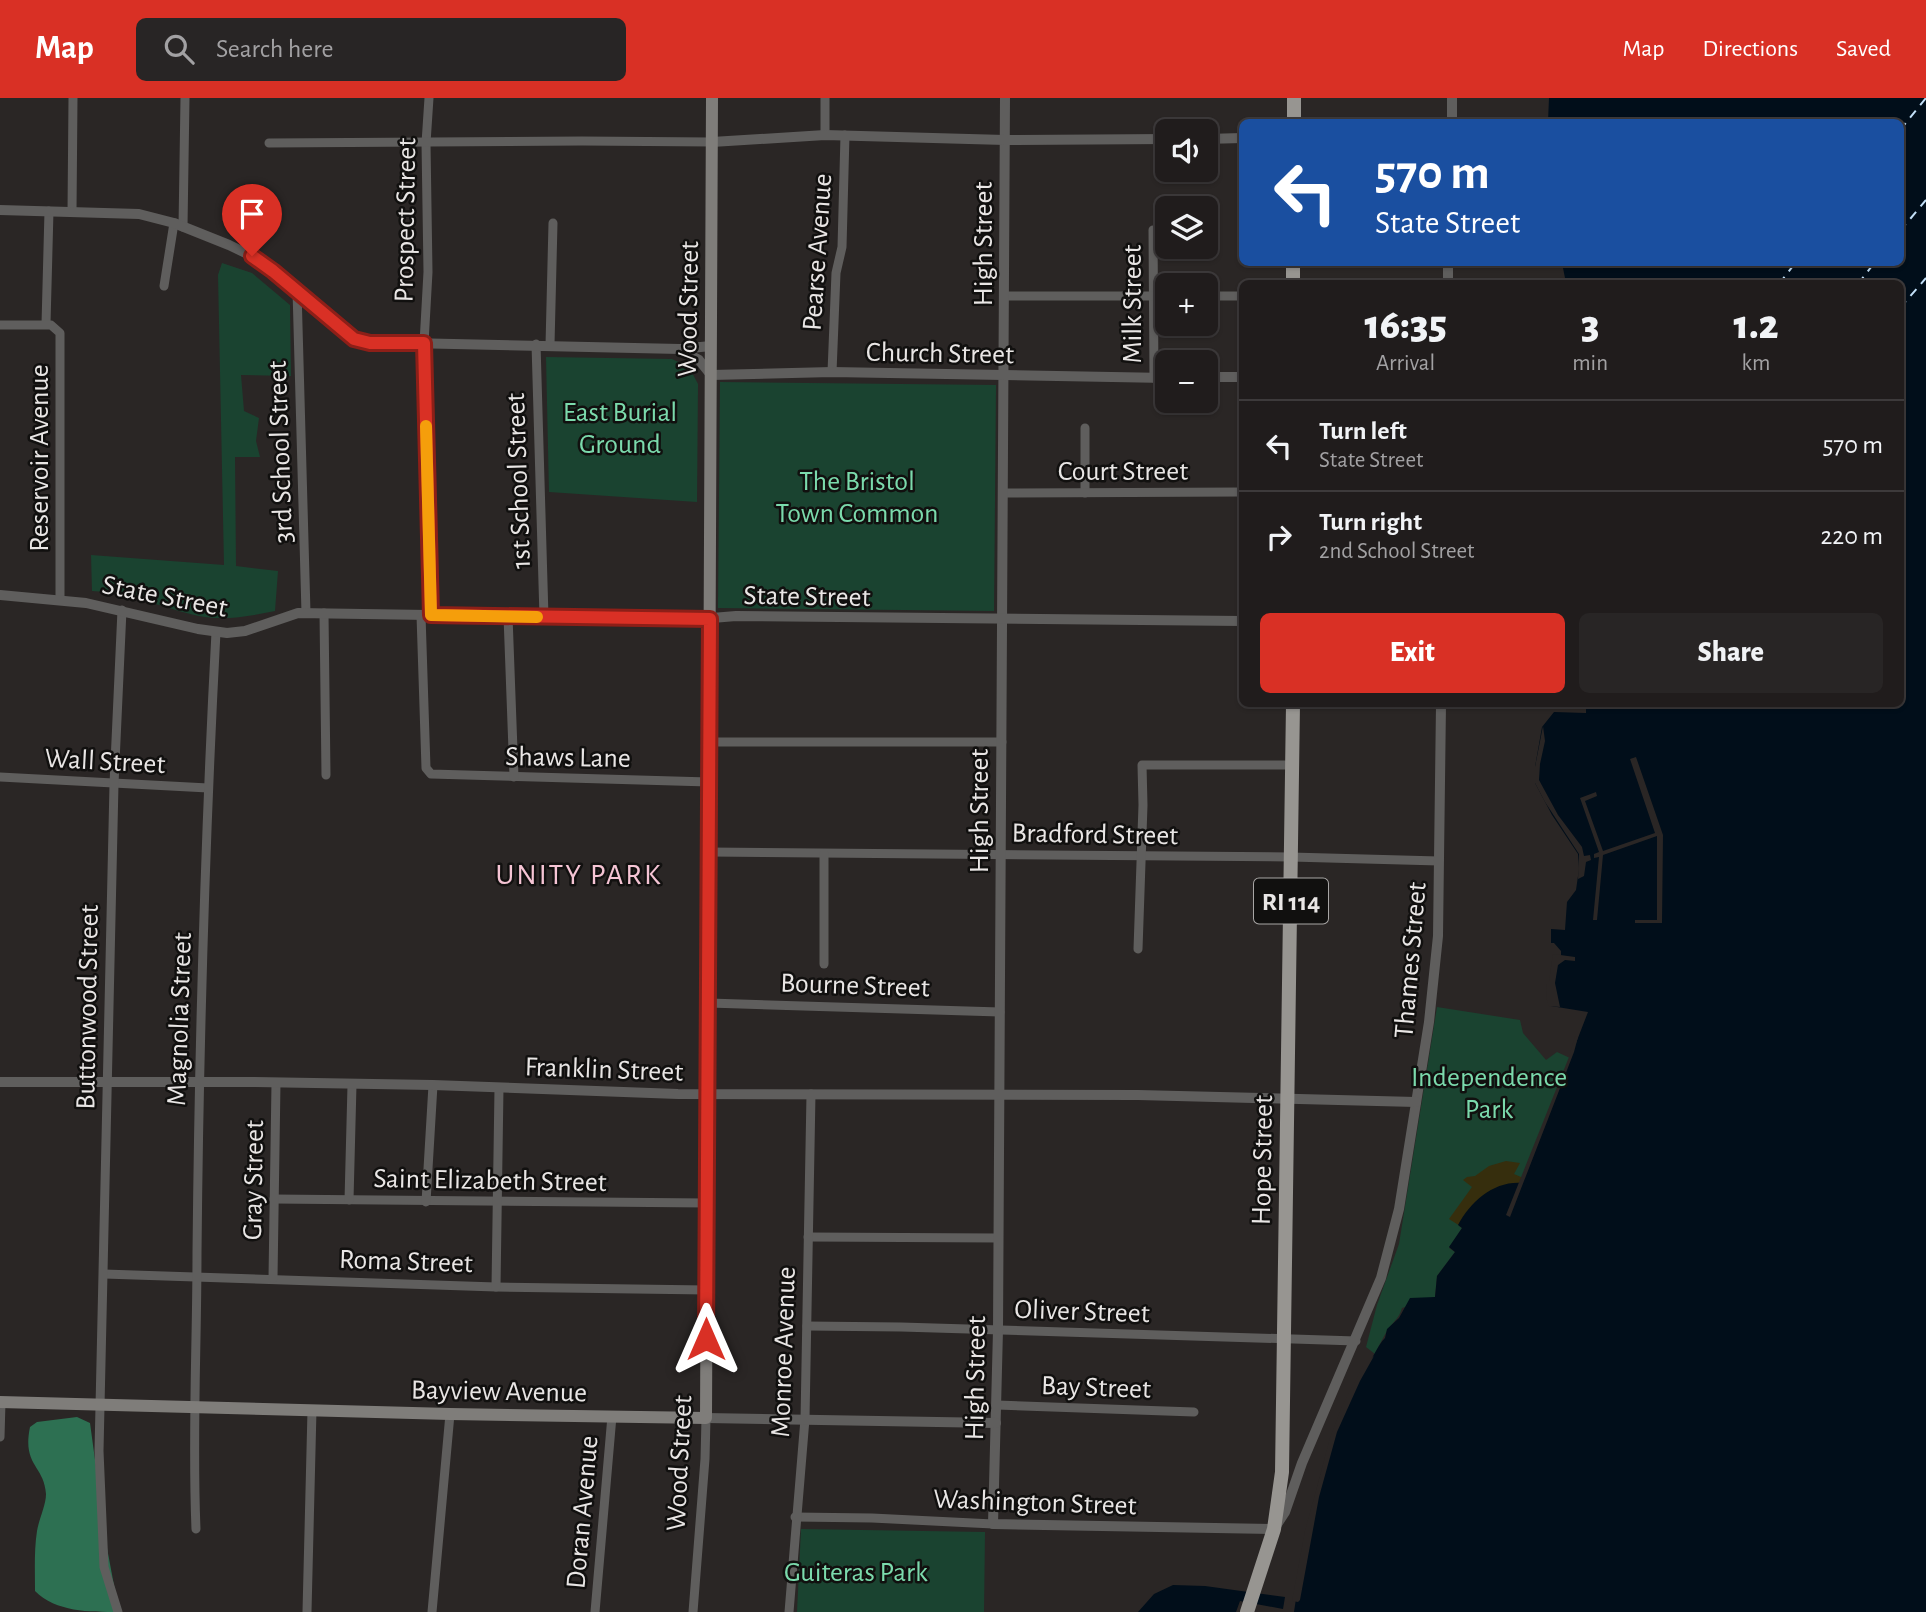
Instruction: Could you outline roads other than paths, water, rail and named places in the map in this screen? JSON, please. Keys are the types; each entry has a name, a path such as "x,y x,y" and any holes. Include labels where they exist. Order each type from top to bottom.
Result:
{"main road":[{"name":"Wood Street","path":"706,1418 712,98"},
{"path":"1294,98 1294,119"},
{"name":"Hope Street","path":"1248,1609 1274,1529 1282,1467 1293,707"},
{"name":"Bayview Avenue","path":"0,1402 706,1418"}],"street":[{"path":"72,212 73,98"},
{"path":"164,286 178,225 185,98"},
{"name":"Prospect Street","path":"428,772 424,343 428,272 426,143 429,98"},
{"path":"825,98 825,135"},
{"name":"High Street","path":"993,1524 998,1330 1005,98"},
{"path":"1452,98 1452,119"},
{"path":"269,143 712,142 825,135 1005,140 1155,139"},
{"name":"Pearse Avenue","path":"832,372 836,273 842,247 845,135"},
{"path":"1218,139 1239,138"},
{"path":"0,210 139,214 178,225 252,256 358,341 680,349 711,346"},
{"path":"0,325 46,324 49,211"},
{"path":"550,345 553,223"},
{"name":"Milk Street","path":"1153,230 1154,377"},
{"name":"3rd School Street","path":"297,290 306,613"},
{"path":"1004,296 1153,296"},
{"path":"1218,296 1239,296"},
{"name":"Reservoir Avenue","path":"46,324 55,327 60,333 60,599"},
{"name":"1st School Street","path":"536,345 544,617"},
{"path":"680,349 699,360 711,375"},
{"name":"Church Street","path":"711,375 832,372 1154,377"},
{"path":"1218,377 1239,377"},
{"path":"1085,428 1085,493"},
{"name":"Court Street","path":"1003,493 1239,492"},
{"name":"State Street","path":"0,594 60,599 216,632 238,632 290,614 306,613 710,619 736,616 1239,621"},
{"name":"Buttonwood Street","path":"118,1612 104,1567 99,1451 114,784 122,610"},
{"path":"324,613 326,775"},
{"path":"508,616 514,777"},
{"name":"Magnolia Street","path":"196,1529 193,1454 199,1083 208,788 216,632"},
{"name":"Thames Street","path":"1274,1529 1285,1512 1302,1463 1356,1341 1392,1245 1434,982 1440,901 1441,707"},
{"path":"709,742 1002,742"},
{"path":"1138,949 1142,765 1292,765"},
{"name":"Shaws Lane","path":"428,772 435,776 709,782"},
{"name":"Wall Street","path":"0,777 208,788"},
{"name":"Bradford Street","path":"709,852 1292,857 1439,861"},
{"path":"824,854 824,964"},
{"name":"Bourne Street","path":"709,1003 1000,1012"},
{"name":"Franklin Street","path":"0,1082 433,1085 707,1094 1138,1095 1416,1102"},
{"name":"Gray Street","path":"273,1278 276,1083"},
{"path":"349,1200 352,1084"},
{"path":"426,1202 433,1085"},
{"path":"496,1287 499,1088"},
{"name":"Monroe Avenue","path":"789,1612 805,1419 811,1094"},
{"name":"Saint Elizabeth Street","path":"274,1199 707,1203"},
{"path":"808,1237 998,1238"},
{"name":"Roma Street","path":"104,1274 496,1287 707,1290"},
{"name":"Oliver Street","path":"807,1326 1356,1341"},
{"path":"0,1402 0,1437"},
{"name":"Bay Street","path":"997,1405 1194,1412"},
{"path":"307,1612 312,1410"},
{"path":"432,1612 450,1414"},
{"name":"Doran Avenue","path":"595,1612 612,1416"},
{"name":"Bayview Avenue","path":"706,1418 996,1423"},
{"name":"Wood Street","path":"693,1612 706,1418"},
{"path":"1282,1467 1302,1463"},
{"name":"Washington Street","path":"795,1517 1274,1529"}],"water":[{"path":"1549,98 1926,98 1926,1612 1294,1612 1318,1484 1338,1422 1352,1393 1385,1338 1387,1329 1399,1318 1410,1298 1435,1297 1437,1276 1455,1252 1449,1247 1462,1228 1458,1225 1463,1216 1484,1194 1502,1185 1522,1183 1588,1012 1551,1006 1554,957 1561,957 1561,951 1551,943 1551,929 1565,930 1567,902 1576,890 1579,869 1578,854 1535,783 1542,727 1554,712 1586,713 1586,707 1904,707 1904,280 1565,280 1563,266 1904,266 1904,119 1548,119"},
{"path":"1173,1585 1205,1586 1285,1597 1283,1609 1240,1601 1236,1612 1138,1612 1154,1594"}],"district":[{"name":"UNITY PARK","path":"579,874"}],"park label":[{"name":"East Burial Ground","path":"620,427"},
{"name":"The Bristol Town Common","path":"857,496"},
{"name":"Independence Park","path":"1489,1092"},
{"name":"Guiteras Park","path":"856,1571"}]}
